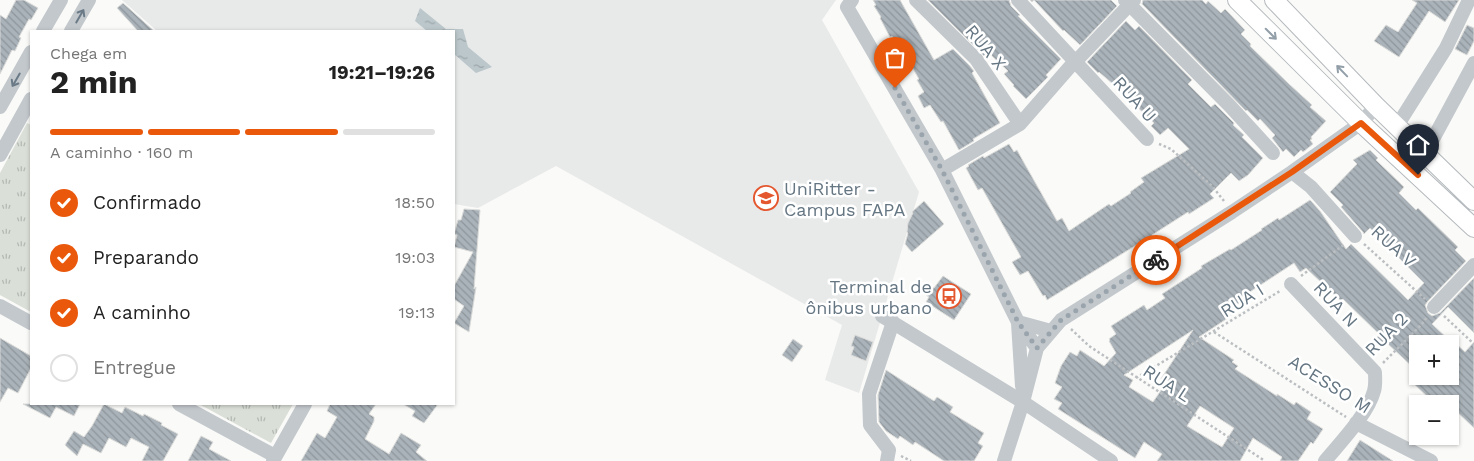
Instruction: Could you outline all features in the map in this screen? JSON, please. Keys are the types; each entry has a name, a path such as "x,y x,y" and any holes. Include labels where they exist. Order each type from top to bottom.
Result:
{"main road":[{"path":"1237,0 1361,123 1474,228"},
{"path":"1274,0 1376,106 1474,201"}],"street":[{"path":"45,30 62,0"},
{"path":"72,30 89,0"},
{"name":"RUA X","path":"916,0 976,59 1020,124"},
{"name":"RUA U","path":"1018,0 1077,59 1146,139"},
{"path":"1397,126 1446,48 1468,0"},
{"path":"942,170 1020,124 1129,2 1273,153"},
{"path":"850,3 942,170 1018,322 1037,348"},
{"path":"0,155 28,114 2,104 30,54"},
{"path":"1425,154 1474,63"},
{"path":"1004,461 1023,402 1037,348 1061,320 1292,172 1361,123 1376,106"},
{"name":"RUA V","path":"1292,172 1312,187 1355,236"},
{"path":"1434,307 1474,266"},
{"name":"RUA N","path":"1291,284 1374,372"},
{"path":"0,306 30,322"},
{"path":"887,461 889,450 870,426 869,394 888,319 1023,402 1111,461"},
{"path":"1018,322 1051,331"},
{"path":"1018,322 1023,402"},
{"name":"RUA 2","path":"1325,461 1368,406 1375,390 1374,372"},
{"path":"181,405 274,459 303,405"},
{"name":"ACESSO M","path":"1356,423 1431,461"}],"path":[{"name":"RUA U","path":"1146,139 1171,149 1212,186 1232,212"},
{"name":"RUA I","path":"1136,378 1291,284 1355,236"},
{"name":"RUA V","path":"1355,236 1474,344"},
{"name":"RUA 2","path":"1374,372 1422,324 1434,307"},
{"name":"RUA L","path":"1061,320 1089,346 1265,461"},
{"name":"ACESSO M","path":"1214,332 1356,423"}],"shaded area":[{"name":"UniRitter - Campus FAPA","path":"122,0 836,0 822,20 919,192 859,393 825,380 842,325 556,166 478,208 455,204 455,30 156,30"}],"green space":[{"path":"27,123 30,124 30,311 0,295 0,173"},
{"path":"201,405 292,405 271,443"}],"water":[{"path":"420,8 446,29 463,29 468,47 492,67 476,73 455,55 455,30 426,30 415,21"}],"building":[{"path":"16,0 24,0 38,8 31,20 29,19 19,37 21,38 15,51 12,50 0,74 0,15 6,19"},
{"path":"873,0 900,0 934,60 953,49 974,71 972,73 1000,123 959,150 943,121 941,122 930,105 924,108 918,96 924,92 917,80 919,79 901,48 899,49 892,36 890,37 874,6 876,5"},
{"path":"928,0 1009,0 1011,6 1020,15 1018,16 1061,59 1046,75 1048,77 1026,99 1004,74 1008,71 990,54 986,58"},
{"path":"1034,0 1111,0 1117,6 1080,45 1063,31"},
{"path":"1143,0 1202,0 1206,4 1208,1 1221,13 1225,9 1245,30 1241,34 1251,44 1250,46 1312,105 1310,107 1326,121 1311,137 1312,139 1310,140 1313,144 1303,152 1301,150 1294,157 1286,149 1283,152 1272,138 1275,135 1260,119 1258,121 1246,111 1142,4"},
{"path":"1412,0 1459,0 1445,22 1429,11 1399,57 1374,41 1386,25 1398,32 1417,3"},
{"path":"123,3 153,30 137,30 117,8"},
{"path":"1126,21 1135,30 1139,26 1192,80 1188,84 1211,107 1215,104 1244,135 1242,137 1263,158 1248,175 1239,181 1231,173 1210,194 1214,198 1152,235 1153,237 1139,246 1138,244 1047,300 1028,271 1020,275 1012,262 1021,257 982,188 978,190 966,168 983,156 984,158 1009,144 1014,152 1017,150 1057,221 1062,218 1069,231 1109,204 1111,206 1131,193 1144,182 1141,178 1189,149 1168,128 1160,135 1151,126 1154,123 1129,99 1131,96 1116,81 1113,84 1087,62"},
{"path":"1467,25 1474,28 1474,41 1467,55 1455,49"},
{"path":"1370,150 1378,158 1376,160 1404,187 1399,193 1416,210 1418,208 1458,247 1455,250 1466,261 1425,305 1428,313 1432,316 1440,313 1474,278 1474,333 1448,307 1432,324 1444,335 1409,335 1409,364 1387,343 1384,345 1376,338 1380,335 1343,299 1341,301 1306,268 1300,272 1294,263 1239,299 1241,302 1235,305 1237,308 1229,313 1231,316 1199,337 1234,360 1232,362 1238,366 1235,369 1277,396 1277,394 1294,405 1296,402 1311,412 1307,419 1323,429 1298,461 1280,461 1282,457 1253,438 1240,461 1157,461 1162,454 1144,442 1135,458 1058,409 1062,403 1054,399 1062,387 1055,383 1061,366 1070,352 1077,356 1080,350 1104,366 1116,353 1109,341 1116,334 1111,326 1144,305 1147,310 1165,298 1162,294 1202,268 1201,266 1231,250 1278,218 1279,220 1310,200 1320,211 1346,249 1351,244 1408,300 1424,283 1370,228 1364,234 1341,207 1343,205 1330,192 1357,164 1353,160","holes":["1193,330 1161,379 1166,383 1153,402 1129,387 1133,380 1124,375","1200,406 1234,428 1222,447 1187,426"]},
{"path":"924,201 944,224 912,252 905,244 908,223 912,212"},
{"path":"464,209 480,210 474,289 476,287 469,332 455,324 464,306 455,300 455,284 473,252 455,247 457,235 455,234 455,230 458,220 461,220"},
{"path":"943,276 971,294 954,320 926,302 929,297 926,295 931,286 934,288"},
{"path":"855,335 873,342 866,361 851,355 854,347 851,346"},
{"path":"0,338 30,355 30,370 18,393 8,388 0,402"},
{"path":"793,339 803,346 792,362 782,355"},
{"path":"1474,342 1474,428 1459,414 1459,395 1426,395 1415,385 1459,385 1459,346 1465,352"},
{"path":"886,370 934,401 937,397 953,407 950,412 984,433 978,443 983,446 974,461 944,461 915,442 913,445 900,436 898,439 886,431 879,422 878,395"},
{"path":"23,404 80,405 74,416 56,407 50,418"},
{"path":"103,405 106,405 122,413 125,407 143,416 144,414 178,434 163,461 142,461 149,447 131,438 126,447 109,438 101,453 83,444 77,456 65,445 74,431 84,437"},
{"path":"330,405 375,405 369,414 374,417 374,421 365,439 389,454 401,433 421,445 416,452 427,461 301,461 317,433 325,438 337,417 327,411"},
{"path":"405,405 437,405 424,423 412,416 415,411"},
{"path":"201,436 213,442 209,449 231,461 188,461"},
{"path":"1360,440 1393,461 1347,461"}],"way so far":[{"path":"895,88 942,170 1018,322 1037,348 1061,320 1156,260"}],"place":[{"name":"UniRitter - Campus FAPA","path":"766,198"},
{"name":"Terminal de ônibus urbano","path":"949,296"}],"route":[{"path":"1156,260 1292,172 1361,123 1418,175"}]}
